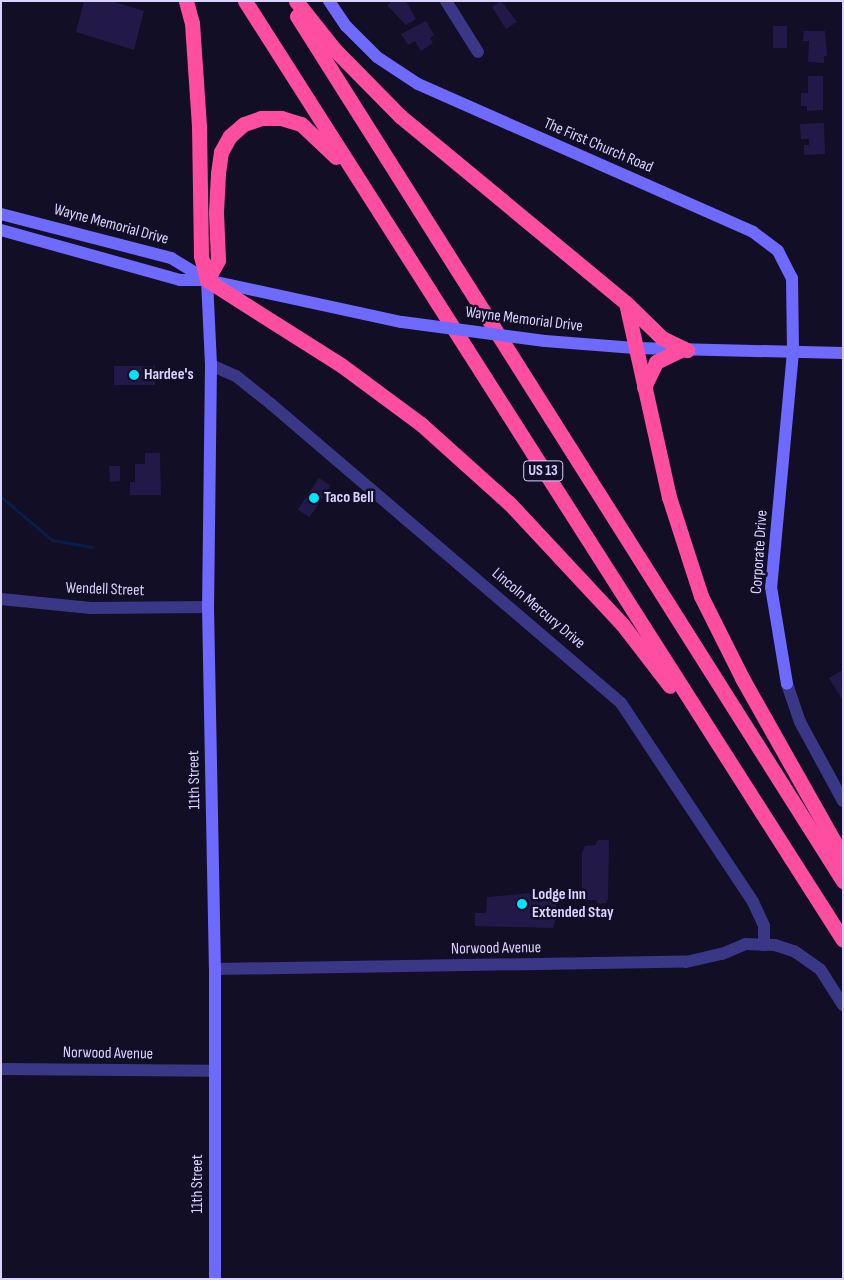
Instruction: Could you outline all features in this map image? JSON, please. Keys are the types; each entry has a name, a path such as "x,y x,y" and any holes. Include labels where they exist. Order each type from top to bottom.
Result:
{"highway":[{"path":"186,1 192,33 199,127 202,256 207,280 341,365 422,425 510,504 622,624 735,772"},
{"name":"US 13","path":"246,1 380,215 843,940"},
{"name":"US 13","path":"288,1 843,881"},
{"path":"296,1 335,50 400,116 626,303 662,338 684,350"},
{"path":"207,280 218,260 216,212 221,152 230,136 244,124 261,118 281,118 300,124 335,156 380,215"},
{"path":"626,303 669,497 701,596 742,678 843,857"},
{"path":"644,387 656,362 684,350"}],"street":[{"name":"The First Church Road","path":"329,1 346,26 377,57 418,84 508,126 753,232 778,251 792,278 793,352"},
{"path":"446,1 478,52"},
{"name":"Wayne Memorial Drive","path":"1,214 172,258 207,280"},
{"name":"Wayne Memorial Drive","path":"1,230 180,280 207,280 402,322 545,341 635,348 843,353"},
{"name":"11th Street","path":"207,280 211,365 208,607 215,969 213,1071 215,1279"},
{"name":"Corporate Drive","path":"793,352 771,587 787,684 800,722 843,801"},
{"name":"Lincoln Mercury Drive","path":"211,365 236,376 271,404 621,703 753,902 770,945"},
{"name":"Wendell Street","path":"1,599 91,608 208,607"},
{"name":"Norwood Avenue","path":"215,969 686,962 722,954 746,944 770,945"},
{"path":"770,945 794,951 820,969 843,1005"},
{"name":"Norwood Avenue","path":"1,1069 213,1071"}],"building":[{"path":"84,1 111,1 144,11 134,50 76,32"},
{"path":"392,1 406,1 416,19 406,25 387,5"},
{"path":"501,1 517,22 506,29 492,7"},
{"path":"426,21 434,35 430,38 433,43 421,51 415,41 408,45 401,34"},
{"path":"773,26 787,26 787,48 773,48"},
{"path":"804,31 825,31 827,56 824,56 824,63 808,62 809,41 803,41"},
{"path":"808,76 823,76 823,110 807,111 807,106 801,106 801,93 808,93"},
{"path":"824,123 825,154 804,155 804,145 809,145 809,139 801,139 800,124"},
{"name":"Hardee's","path":"114,366 155,366 155,385 114,385"},
{"path":"145,453 160,453 161,495 130,495 130,482 135,482 135,464 145,464"},
{"path":"109,466 120,466 120,481 110,482"},
{"name":"Taco Bell","path":"319,478 331,486 309,517 298,510"},
{"path":"843,670 843,701 829,678"},
{"path":"598,840 609,840 608,899 606,903 598,904 596,900 582,900 582,853 585,846 595,845"},
{"name":"Lodge Inn Extended Stay","path":"553,891 558,912 553,928 475,926 475,913 486,913 487,897"}],"waterway":[{"path":"1,497 52,540 92,547"}],"place":[{"name":"Hardee's","path":"134,375"},
{"name":"Taco Bell","path":"314,498"},
{"name":"Lodge Inn Extended Stay","path":"522,904"}]}
